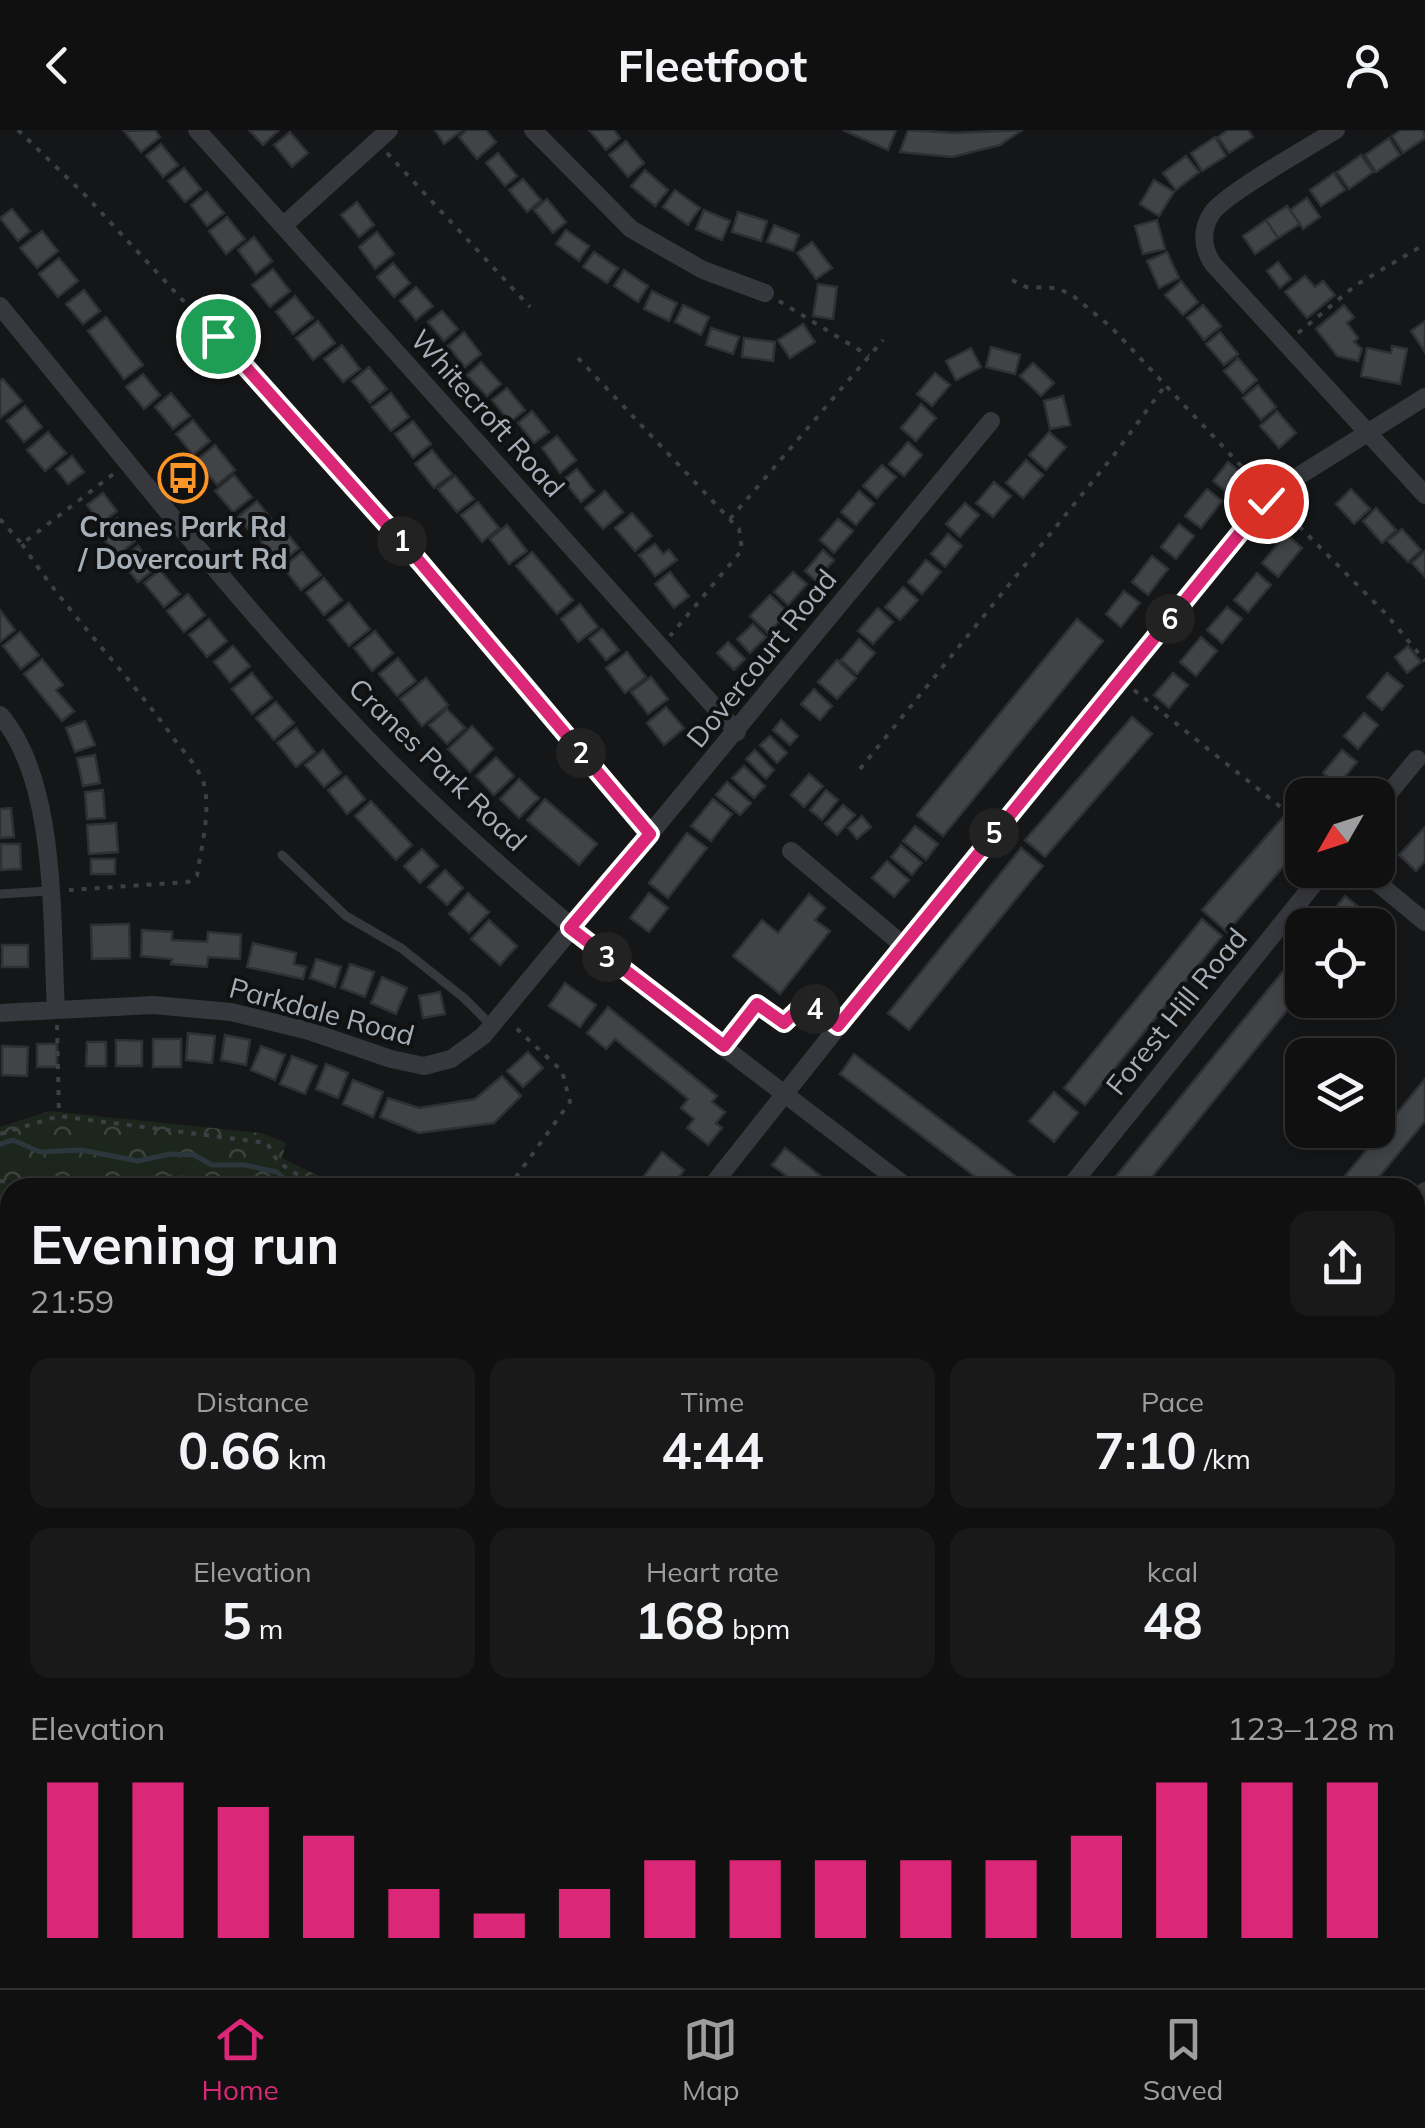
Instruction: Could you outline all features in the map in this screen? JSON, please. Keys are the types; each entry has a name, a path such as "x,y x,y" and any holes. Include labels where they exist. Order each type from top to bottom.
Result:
{"street":[{"name":"Whitecroft Road","path":"197,130 737,732"},
{"path":"533,130 631,228 704,270 766,292"},
{"path":"1336,130 1220,204 1204,228 1204,242 1209,259 1425,495"},
{"path":"284,225 382,136"},
{"name":"Cranes Park Road","path":"0,306 205,560 383,755 570,928 895,1178"},
{"path":"718,1178 1270,497 1425,397"},
{"name":"Dovercourt Road","path":"570,928 737,732 991,421"},
{"path":"0,715 30,768 44,834 56,1009"},
{"path":"1395,785 1416,759"},
{"path":"791,851 903,945"},
{"name":"Forest Hill Road","path":"1077,1178 1311,888"},
{"path":"1384,888 1425,922"},
{"name":"Parkdale Road","path":"0,1013 153,1004 231,1012 424,1066 468,1050 570,928"}],"lane":[{"path":"282,855 346,916 400,948 496,1019"},
{"path":"0,894 49,891"},
{"path":"724,1046 757,1004 784,1023 806,1002 838,1026"}],"path":[{"path":"18,130 86,196 306,433 650,834"},
{"path":"382,136 530,308"},
{"path":"1285,344 1356,286 1425,244"},
{"path":"1012,280 1026,287 1057,288 1111,326 1270,497 1386,614 1425,661"},
{"path":"766,292 869,356"},
{"path":"730,519 882,340"},
{"path":"578,358 739,529 742,550 661,647"},
{"path":"860,769 1167,384"},
{"path":"22,544 128,462"},
{"path":"0,519 87,633 124,672 170,732 203,779 206,798 198,876 188,882 49,891"},
{"path":"1120,680 1285,811"},
{"path":"56,1009 59,1116"},
{"path":"496,1019 562,1071 570,1102 515,1178"},
{"path":"0,1134 59,1116 267,1143 278,1162 303,1178"}],"green space":[{"path":"49,1111 262,1133 286,1143 282,1158 323,1178 0,1178 0,1127"}],"building":[{"path":"155,130 160,137 141,152 124,131"},
{"path":"249,130 277,130 278,131 263,145"},
{"path":"435,130 462,130 444,144"},
{"path":"467,130 486,130 496,142 477,159 459,137"},
{"path":"589,130 614,130 620,138 606,150"},
{"path":"843,130 896,130 888,150"},
{"path":"908,130 1022,130 1000,145 952,157 900,152"},
{"path":"1228,130 1248,130 1253,137 1229,153 1218,137"},
{"path":"1401,130 1423,130 1425,138 1403,153 1392,136"},
{"path":"290,132 308,153 292,167 274,145"},
{"path":"1215,137 1226,156 1202,171 1191,153"},
{"path":"1389,138 1400,155 1376,172 1365,155"},
{"path":"626,141 644,163 628,177 609,155"},
{"path":"161,144 178,165 163,177 146,156"},
{"path":"498,153 517,176 505,186 486,163"},
{"path":"1361,155 1373,172 1349,189 1337,172"},
{"path":"1186,156 1199,172 1176,190 1163,173"},
{"path":"184,168 201,189 185,202 168,181"},
{"path":"645,170 668,190 655,206 631,186"},
{"path":"1334,173 1345,190 1321,206 1310,190"},
{"path":"523,179 541,200 527,212 509,190"},
{"path":"1154,180 1174,192 1159,216 1140,204"},
{"path":"675,190 700,208 688,225 663,207"},
{"path":"207,192 224,213 207,226 191,205"},
{"path":"1307,198 1320,217 1303,229 1290,210"},
{"path":"547,199 566,222 553,233 534,210"},
{"path":"357,202 374,225 359,237 341,215"},
{"path":"1287,206 1300,224 1278,238 1266,220"},
{"path":"12,209 30,231 18,241 0,218"},
{"path":"704,210 730,221 722,240 696,229"},
{"path":"738,212 767,221 761,241 732,232"},
{"path":"227,217 245,239 226,254 209,231"},
{"path":"1157,220 1165,249 1143,254 1135,226"},
{"path":"1266,220 1278,238 1255,254 1243,236"},
{"path":"774,225 799,235 793,251 767,242"},
{"path":"566,230 589,246 579,261 556,244"},
{"path":"42,231 58,251 37,268 20,248"},
{"path":"377,232 394,254 375,269 359,247"},
{"path":"254,237 272,261 256,274 238,250"},
{"path":"812,242 832,268 816,279 797,253"},
{"path":"594,252 618,268 607,283 583,267"},
{"path":"1167,252 1179,278 1159,288 1147,261"},
{"path":"59,258 78,281 58,297 39,274"},
{"path":"1278,262 1291,279 1280,288 1267,271"},
{"path":"393,263 410,283 394,297 377,277"},
{"path":"273,269 290,291 270,307 252,285"},
{"path":"624,270 648,286 638,302 614,286"},
{"path":"1305,276 1315,287 1323,281 1335,295 1307,318 1285,292"},
{"path":"1181,281 1198,302 1183,315 1165,295"},
{"path":"818,284 837,287 833,319 813,316"},
{"path":"416,287 433,306 416,320 400,301"},
{"path":"84,290 100,311 83,324 66,304"},
{"path":"652,291 677,303 669,321 644,309"},
{"path":"295,296 313,318 293,334 276,312"},
{"path":"683,305 709,317 701,335 675,322"},
{"path":"1203,305 1221,326 1204,340 1187,318"},
{"path":"1344,305 1354,317 1347,323 1358,338 1354,342 1362,349 1358,361 1337,356 1316,329"},
{"path":"442,311 458,329 444,341 428,322"},
{"path":"106,317 143,365 124,379 88,331"},
{"path":"318,321 335,343 313,360 296,338"},
{"path":"1425,321 1425,352 1411,331"},
{"path":"803,324 815,342 790,358 778,340"},
{"path":"711,328 739,337 733,354 706,345"},
{"path":"464,332 481,354 465,367 448,346"},
{"path":"1220,332 1238,354 1224,365 1206,344"},
{"path":"744,338 775,342 773,361 742,357"},
{"path":"342,345 360,369 343,382 324,359"},
{"path":"1392,346 1407,349 1400,384 1361,376 1367,348 1391,353"},
{"path":"991,347 1020,355 1015,374 986,367"},
{"path":"971,348 981,367 956,380 946,361"},
{"path":"1238,358 1257,380 1243,393 1224,371"},
{"path":"481,362 501,384 487,396 467,375"},
{"path":"1033,363 1054,383 1041,396 1020,376"},
{"path":"369,367 387,389 370,403 352,381"},
{"path":"935,373 950,385 932,406 917,394"},
{"path":"143,374 160,395 144,409 126,387"},
{"path":"3,379 22,401 0,418 0,381"},
{"path":"1258,385 1276,407 1261,420 1243,398"},
{"path":"507,388 525,410 510,422 492,400"},
{"path":"171,393 190,416 173,429 155,407"},
{"path":"391,393 409,417 391,431 372,407"},
{"path":"1063,396 1070,425 1050,429 1044,401"},
{"path":"921,404 936,418 916,441 901,428"},
{"path":"25,406 42,427 24,442 7,421"},
{"path":"532,411 549,432 534,443 518,423"},
{"path":"1277,411 1296,433 1279,448 1260,426"},
{"path":"193,420 210,441 193,455 176,434"},
{"path":"413,421 431,444 413,458 395,434"},
{"path":"48,432 66,453 45,471 27,450"},
{"path":"1049,432 1066,447 1046,470 1029,455"},
{"path":"557,436 576,460 560,473 542,448"},
{"path":"908,442 922,455 904,476 889,464"},
{"path":"215,445 235,470 217,485 197,460"},
{"path":"432,450 452,474 434,488 415,464"},
{"path":"72,456 84,472 68,484 56,469"},
{"path":"1026,460 1043,475 1023,498 1006,483"},
{"path":"1228,462 1245,476 1230,495 1213,481"},
{"path":"882,465 896,477 877,498 863,486"},
{"path":"577,469 594,491 581,502 563,480"},
{"path":"234,475 252,497 233,512 215,491"},
{"path":"455,476 474,499 457,512 438,489"},
{"path":"994,482 1011,496 993,517 976,503"},
{"path":"1207,489 1222,501 1201,528 1185,516"},
{"path":"1351,489 1370,509 1354,524 1336,504"},
{"path":"605,491 623,512 603,529 585,508"},
{"path":"859,491 874,504 856,525 841,512"},
{"path":"103,493 117,511 101,524 87,505"},
{"path":"257,501 276,525 257,540 238,517"},
{"path":"478,502 499,528 482,542 461,515"},
{"path":"965,503 979,515 960,537 946,524"},
{"path":"1376,508 1396,530 1382,543 1363,521"},
{"path":"632,513 652,536 635,551 615,528"},
{"path":"117,518 135,541 117,556 99,533"},
{"path":"838,519 853,531 834,553 820,540"},
{"path":"1179,524 1194,536 1176,559 1161,547"},
{"path":"507,525 527,551 509,564 490,539"},
{"path":"281,526 299,548 279,564 261,542"},
{"path":"1402,529 1421,550 1408,562 1388,541"},
{"path":"948,534 962,546 945,567 931,554"},
{"path":"1286,534 1302,548 1278,577 1262,563"},
{"path":"655,544 663,554 669,550 677,560 655,576 639,555"},
{"path":"138,546 156,568 138,582 120,560"},
{"path":"823,550 834,560 816,581 805,571"},
{"path":"1425,551 1425,577 1412,563"},
{"path":"302,552 321,575 301,590 283,567"},
{"path":"532,552 573,600 557,614 516,566"},
{"path":"1152,556 1168,569 1148,595 1132,582"},
{"path":"926,560 941,572 922,594 908,582"},
{"path":"160,570 180,594 164,607 144,583"},
{"path":"670,572 689,596 674,608 655,584"},
{"path":"793,572 807,584 788,605 774,592"},
{"path":"1257,573 1271,585 1248,612 1234,600"},
{"path":"324,578 342,600 324,615 306,593"},
{"path":"903,587 918,600 900,620 885,607"},
{"path":"1124,591 1140,603 1121,627 1106,614"},
{"path":"188,594 205,615 184,632 167,611"},
{"path":"770,595 788,612 768,633 750,616"},
{"path":"349,603 370,629 349,646 328,620"},
{"path":"580,604 598,627 578,642 561,619"},
{"path":"1227,607 1242,619 1222,643 1207,630"},
{"path":"878,608 893,622 873,644 858,631"},
{"path":"0,610 15,630 0,642"},
{"path":"209,619 227,641 207,657 189,635"},
{"path":"1077,619 1103,641 943,836 917,815"},
{"path":"753,624 766,637 750,653 737,639"},
{"path":"602,629 619,650 606,660 589,639"},
{"path":"375,631 393,653 372,671 354,648"},
{"path":"20,632 39,655 21,669 3,646"},
{"path":"1201,637 1217,651 1196,676 1180,662"},
{"path":"859,639 875,653 857,674 841,660"},
{"path":"728,642 745,659 734,670 717,653"},
{"path":"233,646 250,666 230,682 214,662"},
{"path":"1408,646 1421,662 1407,673 1395,657"},
{"path":"627,652 646,677 625,693 606,668"},
{"path":"398,658 416,681 397,696 379,674"},
{"path":"42,659 63,685 56,690 74,711 62,721 24,674"},
{"path":"837,660 856,678 837,699 818,682"},
{"path":"252,673 272,698 252,714 232,689"},
{"path":"1173,673 1188,685 1169,708 1154,695"},
{"path":"1387,673 1403,686 1382,710 1367,697"},
{"path":"651,677 668,699 648,714 631,692"},
{"path":"426,678 448,705 422,726 400,699"},
{"path":"814,689 832,706 820,720 801,704"},
{"path":"276,702 294,723 274,740 256,718"},
{"path":"666,707 684,728 664,745 647,723"},
{"path":"447,709 465,728 447,744 429,725"},
{"path":"1364,713 1378,725 1358,749 1344,736"},
{"path":"1132,717 1152,734 1045,857 1025,840"},
{"path":"781,720 798,736 790,745 773,730"},
{"path":"85,721 95,745 75,752 66,728"},
{"path":"472,726 493,749 470,772 448,749"},
{"path":"296,728 315,752 296,767 277,743"},
{"path":"770,736 787,753 777,763 760,745"},
{"path":"323,750 341,773 324,787 305,765"},
{"path":"755,750 774,770 766,779 746,759"},
{"path":"1342,750 1357,762 1344,778 1329,778 1323,773"},
{"path":"95,755 100,783 83,786 77,758"},
{"path":"496,757 514,776 494,795 476,776"},
{"path":"744,766 765,786 754,798 732,778"},
{"path":"809,774 823,786 804,807 791,795"},
{"path":"346,776 365,799 347,814 328,790"},
{"path":"519,779 539,798 519,818 500,799"},
{"path":"727,782 751,803 740,815 716,795"},
{"path":"103,790 105,818 87,819 85,792"},
{"path":"826,790 838,800 822,820 810,810"},
{"path":"545,799 597,844 579,865 527,820"},
{"path":"713,799 732,814 711,841 691,826"},
{"path":"371,801 412,845 396,860 355,816"},
{"path":"843,805 855,815 837,835 825,824"},
{"path":"11,808 14,837 0,838 0,809"},
{"path":"1285,815 1285,865 1227,932 1202,910"},
{"path":"862,816 871,827 857,839 848,828"},
{"path":"116,823 118,852 89,854 87,825"},
{"path":"915,826 938,844 926,860 903,841"},
{"path":"1425,827 1425,861 1416,871 1399,855"},
{"path":"687,833 707,848 668,898 649,883"},
{"path":"1,844 20,844 21,869 1,870"},
{"path":"901,845 922,863 912,875 891,857"},
{"path":"1021,848 1043,866 909,1030 888,1013"},
{"path":"422,849 438,866 420,883 404,866"},
{"path":"91,859 115,859 115,874 91,874"},
{"path":"887,861 909,880 894,897 872,878"},
{"path":"445,870 463,888 447,905 428,887"},
{"path":"468,893 489,912 469,933 449,914"},
{"path":"649,893 668,908 649,932 630,918"},
{"path":"809,894 825,908 815,920 830,931 780,994 733,956 762,920 778,933"},
{"path":"1345,896 1360,908 1335,908"},
{"path":"1202,919 1222,936 1085,1105 1064,1088"},
{"path":"489,920 517,946 500,965 471,939"},
{"path":"129,924 130,958 92,959 91,925"},
{"path":"142,930 172,932 172,940 207,942 208,932 241,935 240,959 208,957 207,967 141,956"},
{"path":"253,943 296,953 294,964 306,967 303,979 247,967"},
{"path":"2,945 28,945 28,967 2,967"},
{"path":"316,959 341,967 335,987 310,978"},
{"path":"350,964 374,972 365,997 341,988"},
{"path":"1285,969 1285,1013 1151,1178 1116,1176"},
{"path":"382,977 407,988 396,1014 371,1003"},
{"path":"565,983 596,1005 580,1027 549,1006"},
{"path":"440,992 445,1014 423,1018 419,996"},
{"path":"608,1007 717,1096 712,1102 725,1112 716,1123 722,1128 708,1145 687,1128 694,1119 681,1108 688,1099 615,1039 606,1049 587,1033"},
{"path":"188,1033 215,1036 212,1063 186,1060"},
{"path":"225,1035 250,1040 246,1065 221,1060"},
{"path":"153,1039 181,1039 181,1067 153,1067"},
{"path":"116,1040 142,1041 142,1066 116,1066"},
{"path":"87,1042 106,1042 106,1066 86,1066"},
{"path":"37,1044 57,1044 57,1067 37,1067"},
{"path":"2,1046 28,1047 27,1076 2,1075"},
{"path":"261,1046 285,1055 275,1080 251,1070"},
{"path":"528,1052 543,1068 523,1087 507,1071"},
{"path":"854,1054 1018,1178 977,1178 840,1074"},
{"path":"292,1056 317,1066 305,1094 280,1084"},
{"path":"326,1064 348,1073 338,1098 316,1089"},
{"path":"502,1076 521,1096 494,1123 419,1133 380,1117 388,1098 419,1108 475,1099"},
{"path":"1425,1079 1425,1121 1378,1178 1343,1178 1368,1148 1395,1148 1395,1115"},
{"path":"353,1080 383,1092 373,1117 343,1104"},
{"path":"1054,1092 1078,1113 1054,1142 1029,1121"},
{"path":"785,1148 823,1178 789,1178 772,1165"},
{"path":"662,1152 684,1170 678,1178 642,1178"}],"waterway":[{"path":"0,1144 13,1140 40,1152 81,1150 138,1161 170,1154 194,1155 212,1165 245,1165 277,1172 284,1178"}],"place":[{"name":"Cranes Park Rd / Dovercourt Rd","path":"183,478"}],"route":[{"path":"218,336 420,562 650,834 570,928 724,1046 757,1004 784,1023 806,1002 838,1026 1266,501"}]}
